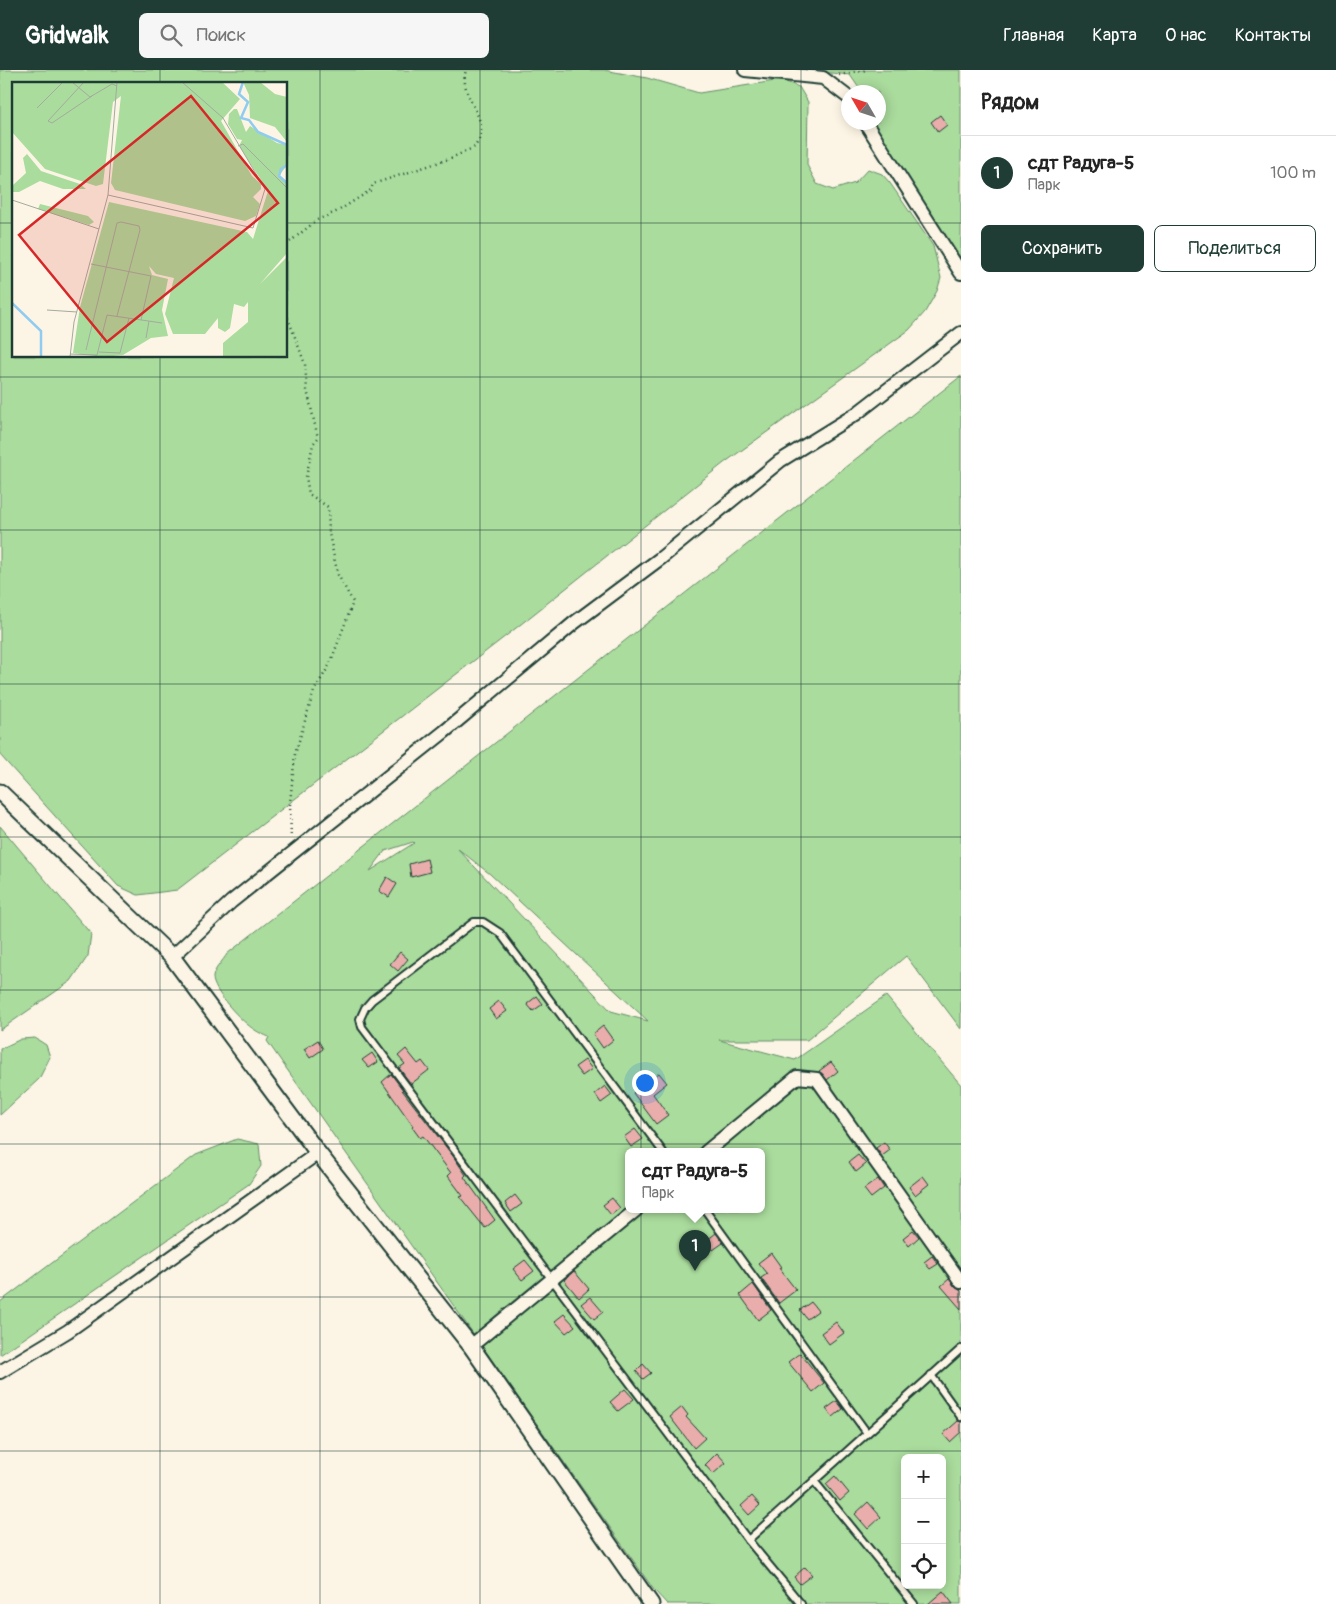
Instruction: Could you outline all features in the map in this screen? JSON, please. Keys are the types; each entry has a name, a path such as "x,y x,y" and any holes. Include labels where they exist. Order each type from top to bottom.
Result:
{"street":[{"path":"745,70 823,78 841,92"},
{"path":"870,130 961,273"},
{"path":"172,956 231,902 444,732 574,623 661,558 780,460 856,414 961,332"},
{"path":"0,792 172,956 318,1153 471,1346 651,1604"},
{"path":"711,1148 797,1077 817,1079 961,1282"},
{"path":"0,1372 68,1330 318,1153"},
{"path":"471,1346 632,1213"}],"lane":[{"path":"660,1148 500,933 483,922 474,922 372,1000 365,1008 360,1020 362,1027 748,1540 801,1604"},
{"path":"707,1213 867,1433"},
{"path":"748,1540 961,1349"},
{"path":"931,1376 961,1417"},
{"path":"814,1481 914,1604"}],"path":[{"path":"288,243 317,220 371,190 373,184 449,159 475,148 481,133 478,119 465,88 464,78 466,70"},
{"path":"823,78 867,70"},
{"path":"288,318 305,364 307,390 318,438 313,444 306,476 309,494 328,507 329,534 338,575 353,602 330,664 314,690 295,754 290,803 291,836 295,850"}],"green space":[{"path":"0,70 604,70 647,78 699,93 781,80 799,87 808,102 807,165 817,184 833,190 855,183 868,169 882,174 933,246 941,278 937,291 925,312 909,330 724,463 511,632 177,890 138,895 118,886 0,755"},
{"path":"804,70 961,70 961,259 875,130 886,130 886,85 857,85 850,75"},
{"path":"961,376 961,1029 906,956 807,1040 719,1040 795,1060 886,996 961,1085 961,1604 667,1604 654,1590 267,1041 269,1037 258,1032 236,1014 217,990 214,983 214,974 227,954","holes":["414,843 370,871 385,851","457,848 490,874 648,1021 611,1011"]},
{"path":"0,826 91,934 88,956 71,981 0,1030"},
{"path":"35,1038 46,1045 50,1057 39,1079 0,1115 0,1049 21,1039"},
{"path":"237,1139 259,1144 261,1166 249,1184 0,1355 0,1302 196,1155"}],"building":[{"path":"940,115 947,125 938,132 931,122"},
{"path":"427,859 430,872 411,877 409,864"},
{"path":"387,877 397,884 389,897 379,891"},
{"path":"400,952 408,959 398,971 390,964"},
{"path":"537,996 543,1004 533,1011 527,1004"},
{"path":"499,1001 507,1011 496,1019 489,1009"},
{"path":"603,1026 613,1040 603,1048 593,1034"},
{"path":"318,1040 323,1049 310,1058 304,1049"},
{"path":"406,1049 418,1064 422,1061 429,1070 411,1084 399,1068 405,1064 398,1056"},
{"path":"372,1053 378,1062 369,1068 362,1060"},
{"path":"585,1060 592,1069 582,1076 575,1067"},
{"path":"831,1062 838,1071 827,1080 819,1071"},
{"path":"659,1073 667,1083 653,1094 668,1115 656,1124 633,1093"},
{"path":"391,1074 453,1156 466,1175 464,1177 495,1220 485,1228 460,1197 463,1196 448,1176 451,1173 423,1136 420,1138 382,1082"},
{"path":"605,1086 612,1095 601,1103 595,1094"},
{"path":"635,1129 643,1139 631,1147 624,1137"},
{"path":"884,1142 890,1150 882,1156 876,1148"},
{"path":"858,1155 866,1164 856,1172 849,1162"},
{"path":"923,1176 929,1184 915,1195 909,1187"},
{"path":"878,1179 884,1188 871,1198 864,1189"},
{"path":"515,1195 522,1204 511,1212 505,1203"},
{"path":"612,1198 620,1208 611,1215 603,1205"},
{"path":"913,1230 919,1237 909,1246 903,1238"},
{"path":"716,1233 723,1243 713,1250 706,1241"},
{"path":"771,1253 781,1267 779,1268 796,1290 779,1303 761,1278 767,1274 758,1263"},
{"path":"932,1256 938,1264 930,1269 924,1262"},
{"path":"525,1260 534,1271 522,1280 513,1269"},
{"path":"574,1271 589,1289 579,1298 564,1280"},
{"path":"949,1279 961,1291 961,1309 941,1286"},
{"path":"753,1284 771,1310 758,1320 740,1295"},
{"path":"590,1297 603,1312 594,1319 581,1304"},
{"path":"811,1302 818,1311 807,1319 800,1310"},
{"path":"564,1314 575,1326 566,1333 555,1321"},
{"path":"836,1322 844,1333 829,1344 821,1333"},
{"path":"800,1353 824,1383 813,1392 788,1362"},
{"path":"643,1364 651,1373 643,1379 636,1371"},
{"path":"625,1389 634,1399 618,1411 610,1402"},
{"path":"837,1401 843,1409 833,1417 826,1409"},
{"path":"682,1407 688,1415 686,1417 705,1438 694,1448 670,1417"},
{"path":"958,1421 961,1422 961,1432 950,1442 943,1434"},
{"path":"717,1453 726,1463 713,1474 705,1465"},
{"path":"835,1476 849,1493 840,1501 826,1484"},
{"path":"752,1496 760,1505 749,1515 741,1506"},
{"path":"868,1502 881,1517 868,1529 855,1514"},
{"path":"805,1567 812,1575 800,1584 794,1577"},
{"path":"943,1591 953,1604 928,1604"}],"place":[{"name":"сдт Радуга-5","path":"695,1271"}]}
